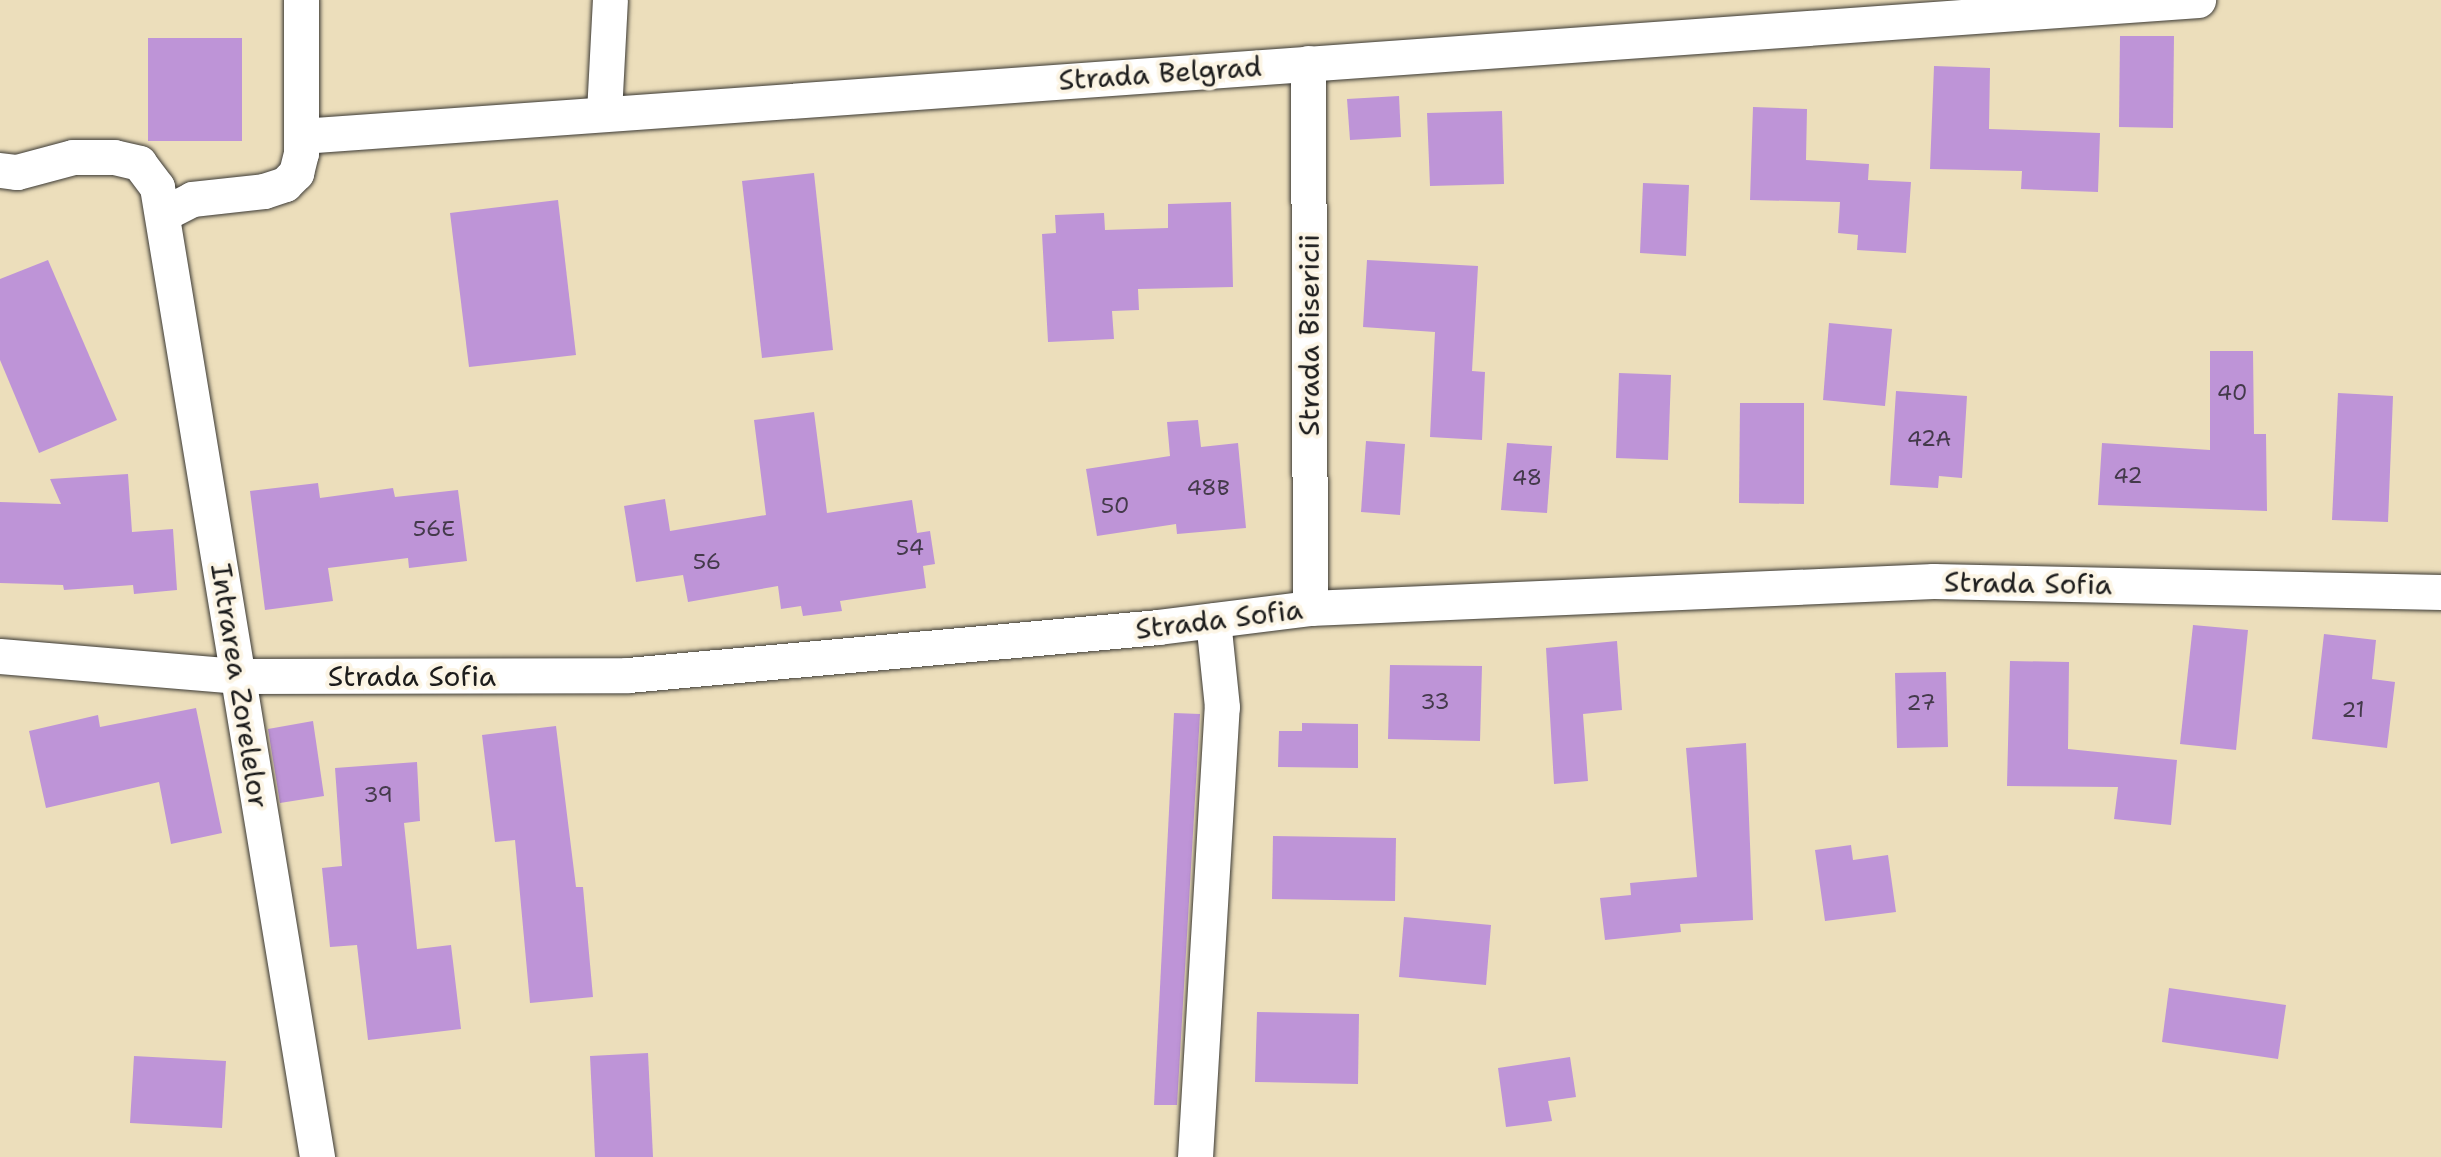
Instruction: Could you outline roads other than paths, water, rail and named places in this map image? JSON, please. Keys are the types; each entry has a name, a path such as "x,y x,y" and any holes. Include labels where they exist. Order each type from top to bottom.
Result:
{"street":[{"path":"164,214 192,199 264,191 285,184 296,173 301,136 301,0"},
{"path":"604,113 610,0"},
{"name":"Strada Belgrad","path":"301,136 2198,0"},
{"name":"Strada Bisericii","path":"1308,63 1310,608"},
{"name":"Intrarea Zorelelor","path":"0,170 17,172 73,157 139,162 158,186 317,1157"},
{"name":"Strada Sofia","path":"0,656 239,676 702,671 1310,608 1932,581 2441,592"},
{"path":"1195,1157 1222,707 1213,620"}]}
